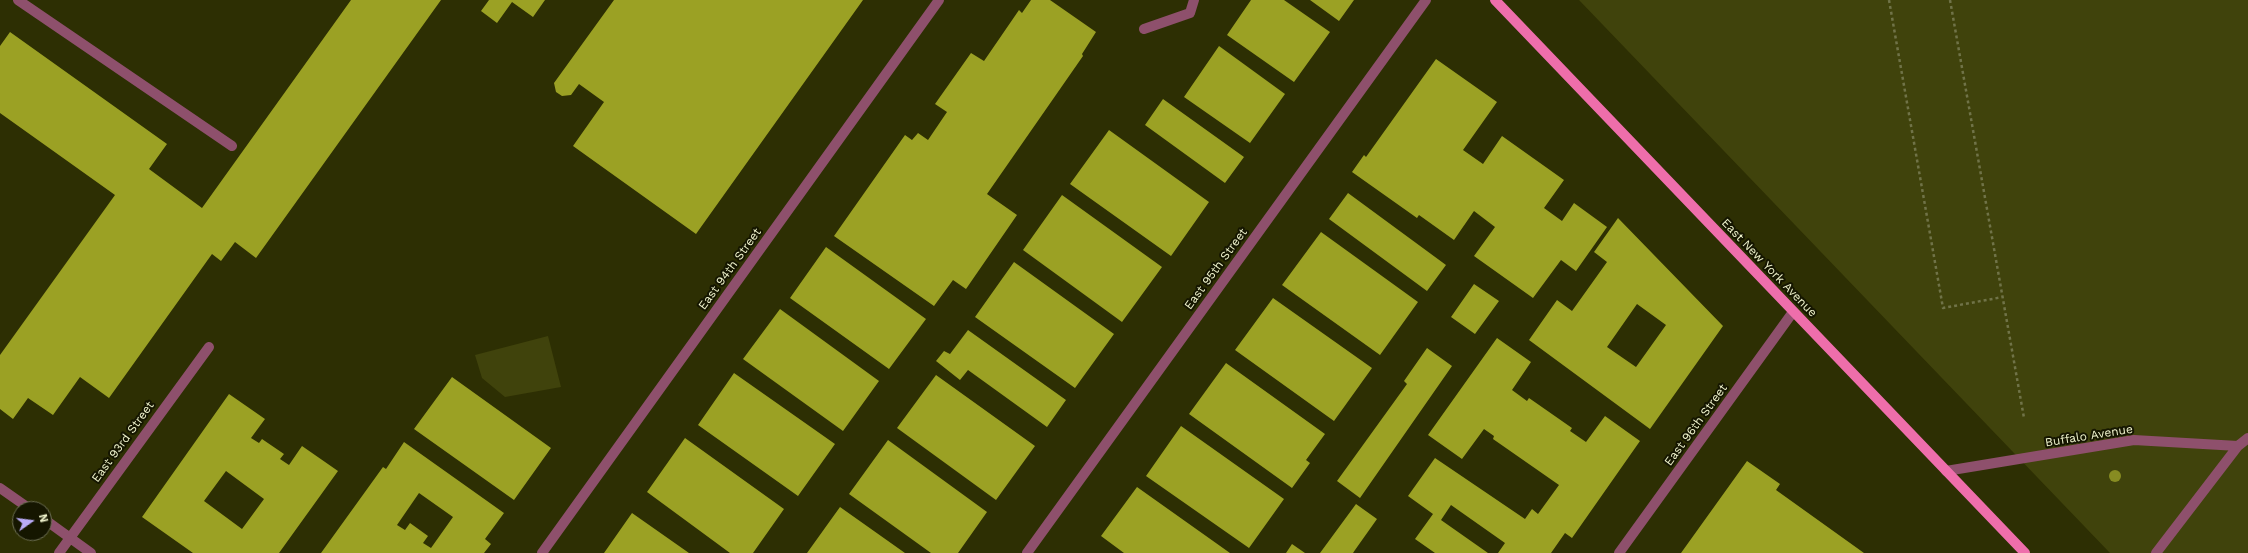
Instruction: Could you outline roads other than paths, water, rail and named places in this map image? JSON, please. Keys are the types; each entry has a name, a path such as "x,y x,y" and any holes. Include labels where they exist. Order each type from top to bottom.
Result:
{"main road":[{"name":"East New York Avenue","path":"1495,0 2025,553"}],"street":[{"path":"18,0 232,146"},
{"name":"East 94th Street","path":"542,553 939,0"},
{"path":"1144,29 1190,13 1194,0"},
{"name":"East 95th Street","path":"1026,553 1426,0"},
{"name":"East 96th Street","path":"1619,553 1793,312"},
{"name":"East 93rd Street","path":"59,553 209,347"},
{"path":"2156,553 2238,446 2248,438"},
{"name":"Buffalo Avenue","path":"1946,471 2134,440 2238,446"},
{"path":"0,488 19,501"},
{"path":"52,525 91,553"}]}
